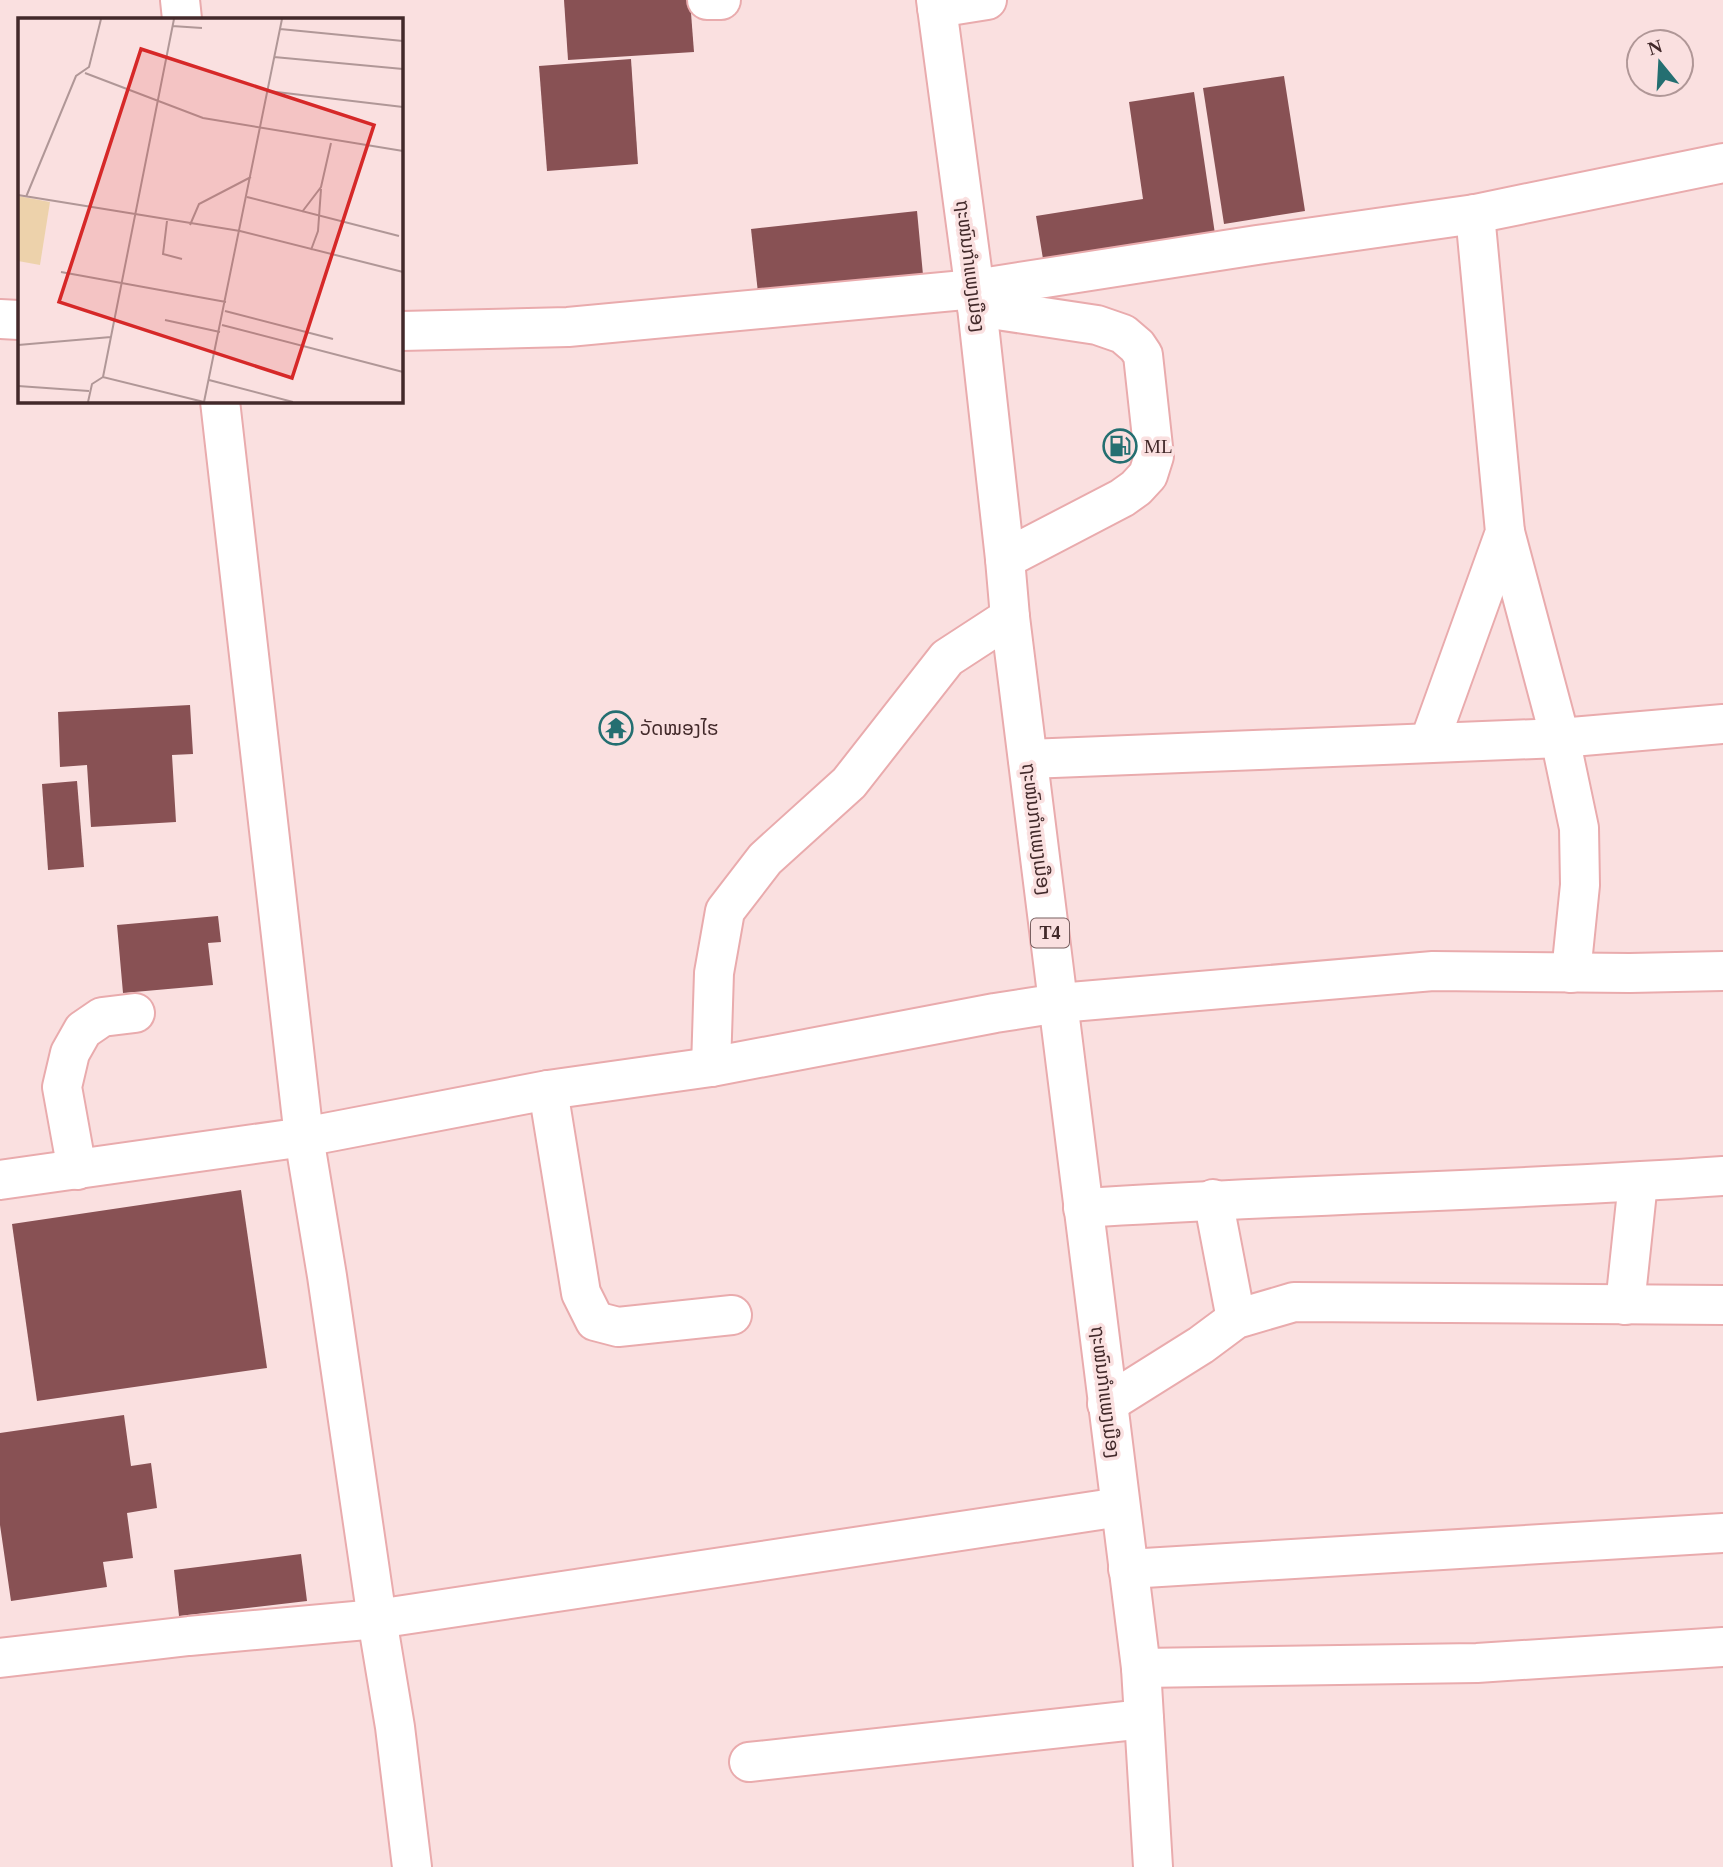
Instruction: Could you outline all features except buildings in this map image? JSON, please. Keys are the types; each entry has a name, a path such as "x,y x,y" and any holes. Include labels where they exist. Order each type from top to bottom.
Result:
{"street":[{"path":"180,0 182,18"},
{"path":"707,0 721,0"},
{"path":"937,4 987,0"},
{"name":"ຖະໜົນກຳແພງເມືອງ","path":"937,4 976,298 1006,559 1010,617 1141,1668 1153,1867"},
{"path":"402,331 568,327 976,298 1257,245 1475,214 1723,163"},
{"path":"1475,214 1506,532 1560,738 1579,828 1580,885 1571,973"},
{"path":"976,298 1097,325 1123,334 1143,355 1154,456 1148,475 1122,498 1006,559"},
{"path":"0,318 18,320"},
{"path":"219,402 304,1137 394,1727 412,1867"},
{"path":"1429,743 1506,532"},
{"path":"711,1067 714,973 725,911 765,859 849,783 947,658 1010,617"},
{"path":"1028,759 1560,738 1723,724"},
{"path":"0,1180 304,1137 548,1090 711,1067 1059,1003 1433,971 1723,971"},
{"path":"77,1170 62,1087 70,1053 83,1030 102,1017 135,1013"},
{"path":"548,1090 581,1293 595,1321 618,1327 732,1315"},
{"path":"1083,1208 1213,1199 1638,1182 1723,1176"},
{"path":"1625,1305 1638,1182"},
{"path":"1213,1199 1236,1320"},
{"path":"1107,1404 1236,1320 1294,1302 1723,1306"},
{"path":"0,1658 189,1636 377,1619 1120,1507"},
{"path":"1128,1569 1723,1533"},
{"path":"1141,1668 1477,1663 1723,1647"},
{"path":"748,1762 1144,1719"}],"place":[{"name":"ML","path":"1120,446"},
{"name":"ວັດໝອງໄຮ","path":"616,728"}]}
